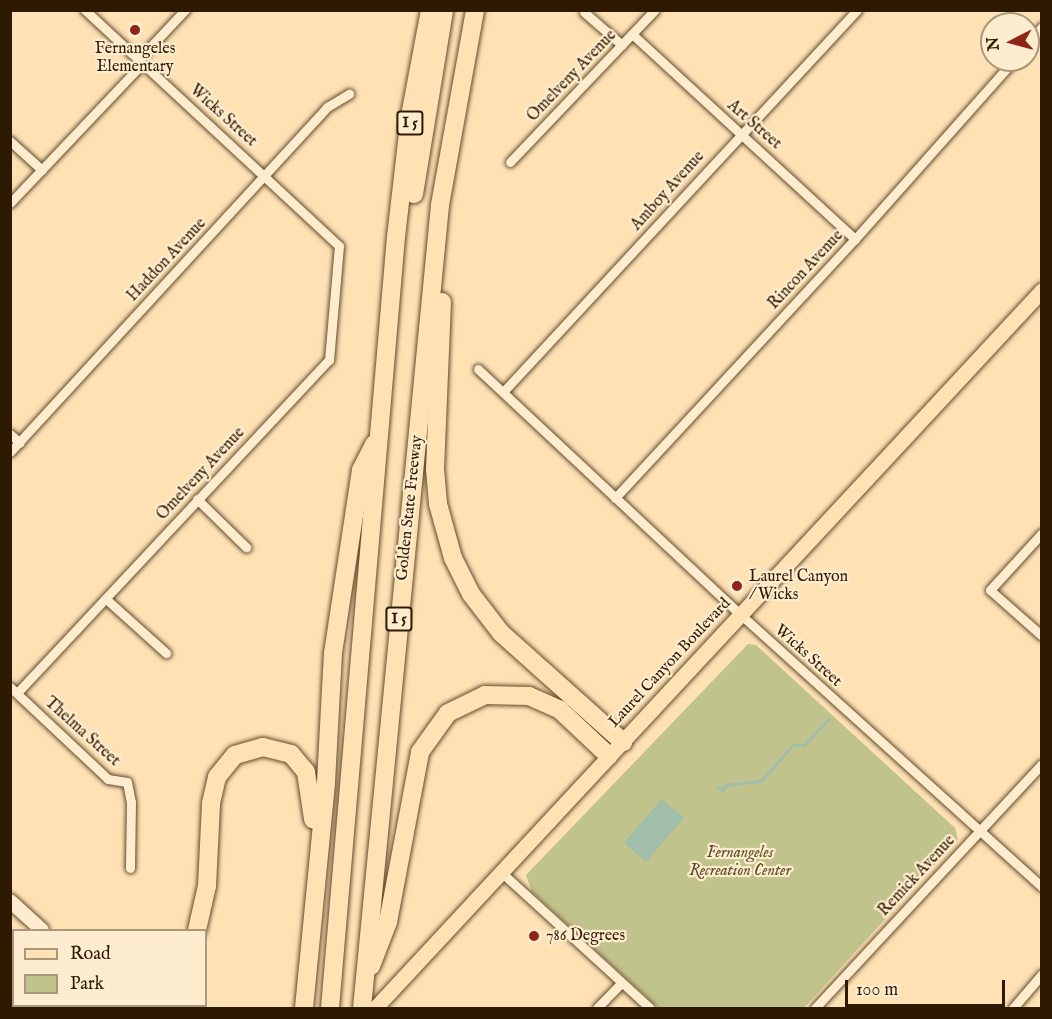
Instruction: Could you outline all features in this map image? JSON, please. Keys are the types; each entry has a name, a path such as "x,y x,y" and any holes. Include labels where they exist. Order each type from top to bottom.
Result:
{"highway":[{"name":"I 5","path":"330,1008 396,237 410,116 430,10"},
{"path":"396,237 412,208 432,68 444,10"},
{"path":"440,204 424,171 452,10"},
{"name":"Golden State Freeway","path":"362,1008 440,204 475,10"},
{"path":"436,251 444,283 435,469 438,504 453,558 471,594 501,633 623,742"},
{"path":"304,1008 342,585 361,470 379,432"},
{"path":"363,987 388,922 420,752 448,713 484,695 529,696 560,710 609,756"},
{"path":"197,929 207,886 211,802 217,777 235,754 263,747 291,754 306,772 312,795 316,868"}],"main road":[{"name":"Laurel Canyon Boulevard","path":"375,1008 1041,290"},
{"path":"10,901 41,929"}],"street":[{"name":"Wicks Street","path":"85,10 266,174 339,246"},
{"path":"10,203 185,10"},
{"name":"Omelveny Avenue","path":"510,162 655,10"},
{"name":"Amboy Avenue","path":"503,392 857,10"},
{"path":"584,12 622,45"},
{"name":"Art Street","path":"632,34 855,239"},
{"name":"Rincon Avenue","path":"615,498 855,239 1003,72"},
{"name":"Haddon Avenue","path":"10,452 327,107 349,94"},
{"path":"10,141 42,170"},
{"name":"Omelveny Avenue","path":"14,690 106,599 328,360 339,246"},
{"name":"Wicks Street","path":"477,369 740,614 1041,887"},
{"path":"10,434 20,442"},
{"path":"197,499 246,547"},
{"path":"1041,533 990,590 1041,636"},
{"path":"106,599 166,653"},
{"name":"Thelma Street","path":"14,690 108,779 127,782 131,802 130,868"},
{"name":"Remick Avenue","path":"816,1008 1041,764"},
{"path":"501,872 650,1008"},
{"path":"1012,1008 1041,974"},
{"path":"597,1008 621,983"}],"green space":[{"name":"Fernangeles Recreation Center","path":"748,644 756,645 955,828 958,839 804,1008 659,1008 532,892 526,875"}],"shaded area":[{"path":"662,799 684,818 646,862 624,843"}],"waterway":[{"path":"718,786 722,790 726,785 761,781 793,745 804,745 828,719"}],"place":[{"name":"Fernangeles Elementary","path":"135,30"},
{"name":"Laurel Canyon / Wicks","path":"737,586"},
{"name":"786 Degrees","path":"534,936"}]}
